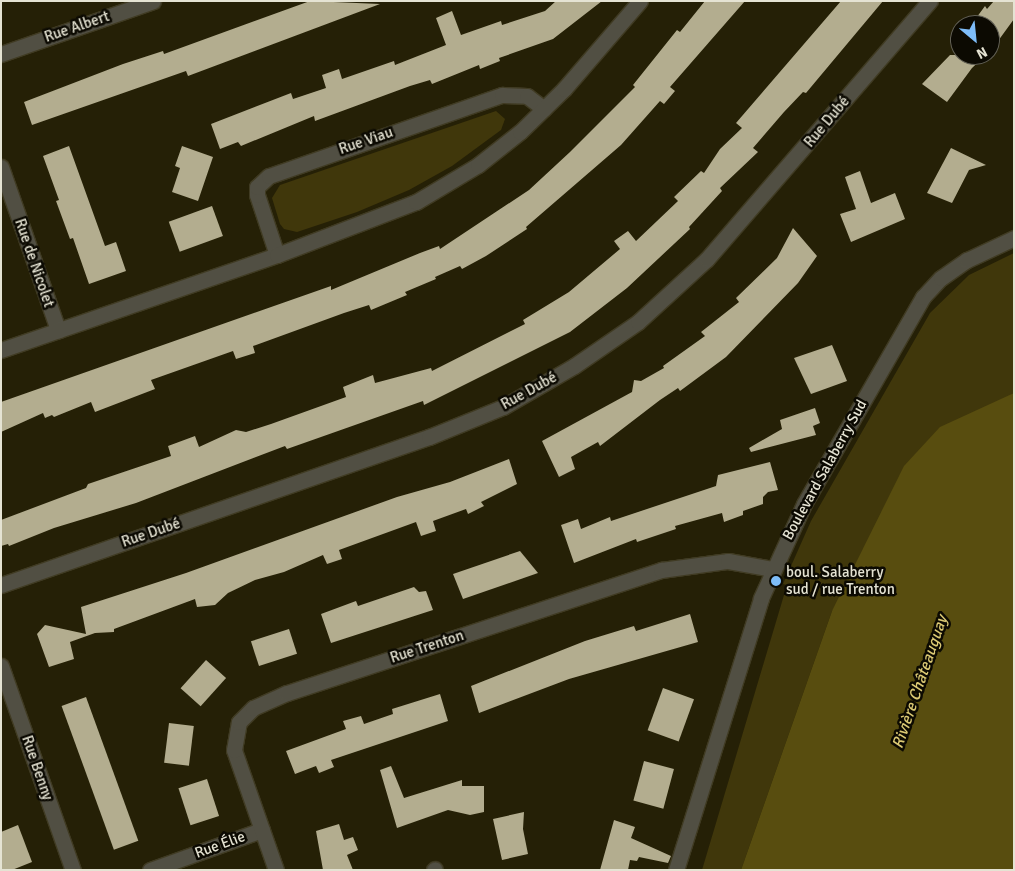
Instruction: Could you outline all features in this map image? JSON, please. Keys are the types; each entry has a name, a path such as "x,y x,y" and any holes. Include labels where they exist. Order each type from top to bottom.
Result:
{"street":[{"name":"Rue Albert","path":"1,54 154,1"},
{"path":"1,350 277,255 416,202 499,150 544,109 640,1"},
{"name":"Rue Dubé","path":"1,585 429,437 503,407 574,366 644,317 707,259 930,1"},
{"name":"Rue Viau","path":"277,255 257,195 258,187 269,176 502,94 527,96 544,109"},
{"name":"Rue de Nicolet","path":"1,167 58,330"},
{"name":"Boulevard Salaberry Sud","path":"676,870 773,569 804,504 923,297 953,269 1014,238"},
{"name":"Rue Trenton","path":"276,870 234,750 239,722 261,703 661,570 728,561 773,569"},
{"name":"Rue Benny","path":"1,666 73,870"},
{"name":"Rue Élie","path":"150,870 262,830"}],"shaded area":[{"path":"496,111 505,119 501,130 452,166 409,190 357,212 297,232 284,229 280,224 272,198 280,185"},
{"path":"1014,253 1014,393 1004,399 832,611 741,870 702,870 787,585 783,584 811,521 930,313 969,275"}],"water":[{"name":"Rivière Châteauguay","path":"1014,393 1014,870 741,870 832,611 904,466 940,427"}],"building":[{"path":"310,1 380,4 188,76 186,71 32,125 24,102 123,64 163,51 164,54"},
{"path":"556,1 602,1 553,39 499,58 500,61 480,69 479,65 432,84 430,80 410,86 315,121 314,116 241,146 238,142 220,149 211,124 291,93 293,99 326,88 322,75 339,69 342,79 394,61 395,65 446,45 436,18 452,11 461,35 501,21 502,25 545,11"},
{"path":"705,1 745,1 670,87 675,91 664,104 660,101 621,145 526,227 527,229 486,256 462,269 460,266 435,277 436,279 405,292 407,295 371,310 369,305 253,346 255,353 236,359 233,351 151,380 155,389 95,412 91,402 54,417 52,415 45,418 43,413 1,432 1,402 331,286 331,290 439,246 440,249 529,190 570,152 635,87 633,85 677,30 680,32"},
{"path":"841,1 883,1 806,93 803,92 753,148 758,152 720,188 722,191 689,227 690,229 627,288 570,332 424,405 423,401 287,449 285,446 136,503 54,528 9,546 8,544 1,546 1,520 86,488 88,484 171,456 168,446 195,436 199,447 236,430 246,432 271,424 346,397 343,387 373,375 375,383 431,368 432,371 525,324 523,320 569,292 620,249 614,241 628,231 636,241 678,201 674,197 701,171 704,173 720,149 742,128 736,123"},
{"path":"994,1 1014,1 1014,19 1000,38 1000,15 978,15 985,6 987,9"},
{"path":"950,55 950,65 975,65 947,102 922,84"},
{"path":"69,146 105,246 116,242 126,271 89,284 73,238 70,239 56,201 59,200 43,156"},
{"path":"182,146 213,157 198,201 172,192 180,168 175,166"},
{"path":"951,148 986,165 969,170 952,203 927,193"},
{"path":"860,171 871,203 895,193 905,219 851,242 840,214 856,209 845,177"},
{"path":"212,206 223,236 180,252 169,222"},
{"path":"793,228 817,256 798,283 726,357 680,391 678,388 660,400 600,446 598,442 571,457 575,469 559,477 542,441 632,392 634,380 641,381 664,368 663,366 705,336 701,332 739,302 736,298 777,258"},
{"path":"832,345 847,381 811,394 794,358"},
{"path":"815,408 820,423 813,426 816,435 751,452 749,448 782,429 780,420"},
{"path":"509,459 517,484 481,502 484,506 468,514 466,509 433,521 436,531 421,536 416,522 339,550 342,559 327,564 323,555 284,572 255,580 228,593 215,605 197,607 195,599 114,629 114,632 95,633 70,642 74,659 49,667 37,634 45,625 86,634 81,607 186,573 397,497 450,482"},
{"path":"770,462 778,490 768,492 763,497 763,504 743,511 743,515 724,522 722,513 675,526 676,529 637,542 636,539 574,563 561,525 578,519 581,529 610,517 611,521 716,486 718,475"},
{"path":"520,551 538,573 463,599 453,574"},
{"path":"414,587 419,592 426,591 433,610 331,643 321,614 356,601 358,606"},
{"path":"690,614 698,642 569,679 479,713 471,686 585,641 634,626 636,631"},
{"path":"289,629 297,654 259,666 251,641"},
{"path":"206,660 226,678 201,706 181,688"},
{"path":"663,688 694,699 679,742 648,730"},
{"path":"440,694 448,721 331,760 334,767 319,773 316,766 295,774 286,751 346,729 343,721 361,716 364,724 393,714 392,709"},
{"path":"86,697 138,841 114,850 62,706"},
{"path":"169,723 194,726 189,766 164,763"},
{"path":"644,761 674,769 663,809 633,801"},
{"path":"391,766 404,798 462,780 462,786 484,786 484,812 470,815 448,810 397,828 380,770"},
{"path":"207,779 219,816 191,825 178,788"},
{"path":"524,812 523,829 528,854 502,860 493,819"},
{"path":"614,820 635,827 631,838 671,856 668,863 639,857 637,861 630,860 628,870 600,870"},
{"path":"339,824 344,840 353,837 358,850 347,855 353,870 323,870 316,831"},
{"path":"18,825 32,862 12,870 1,870 1,832"}],"place":[{"name":"boul. Salaberry sud / rue Trenton","path":"776,581"}]}
